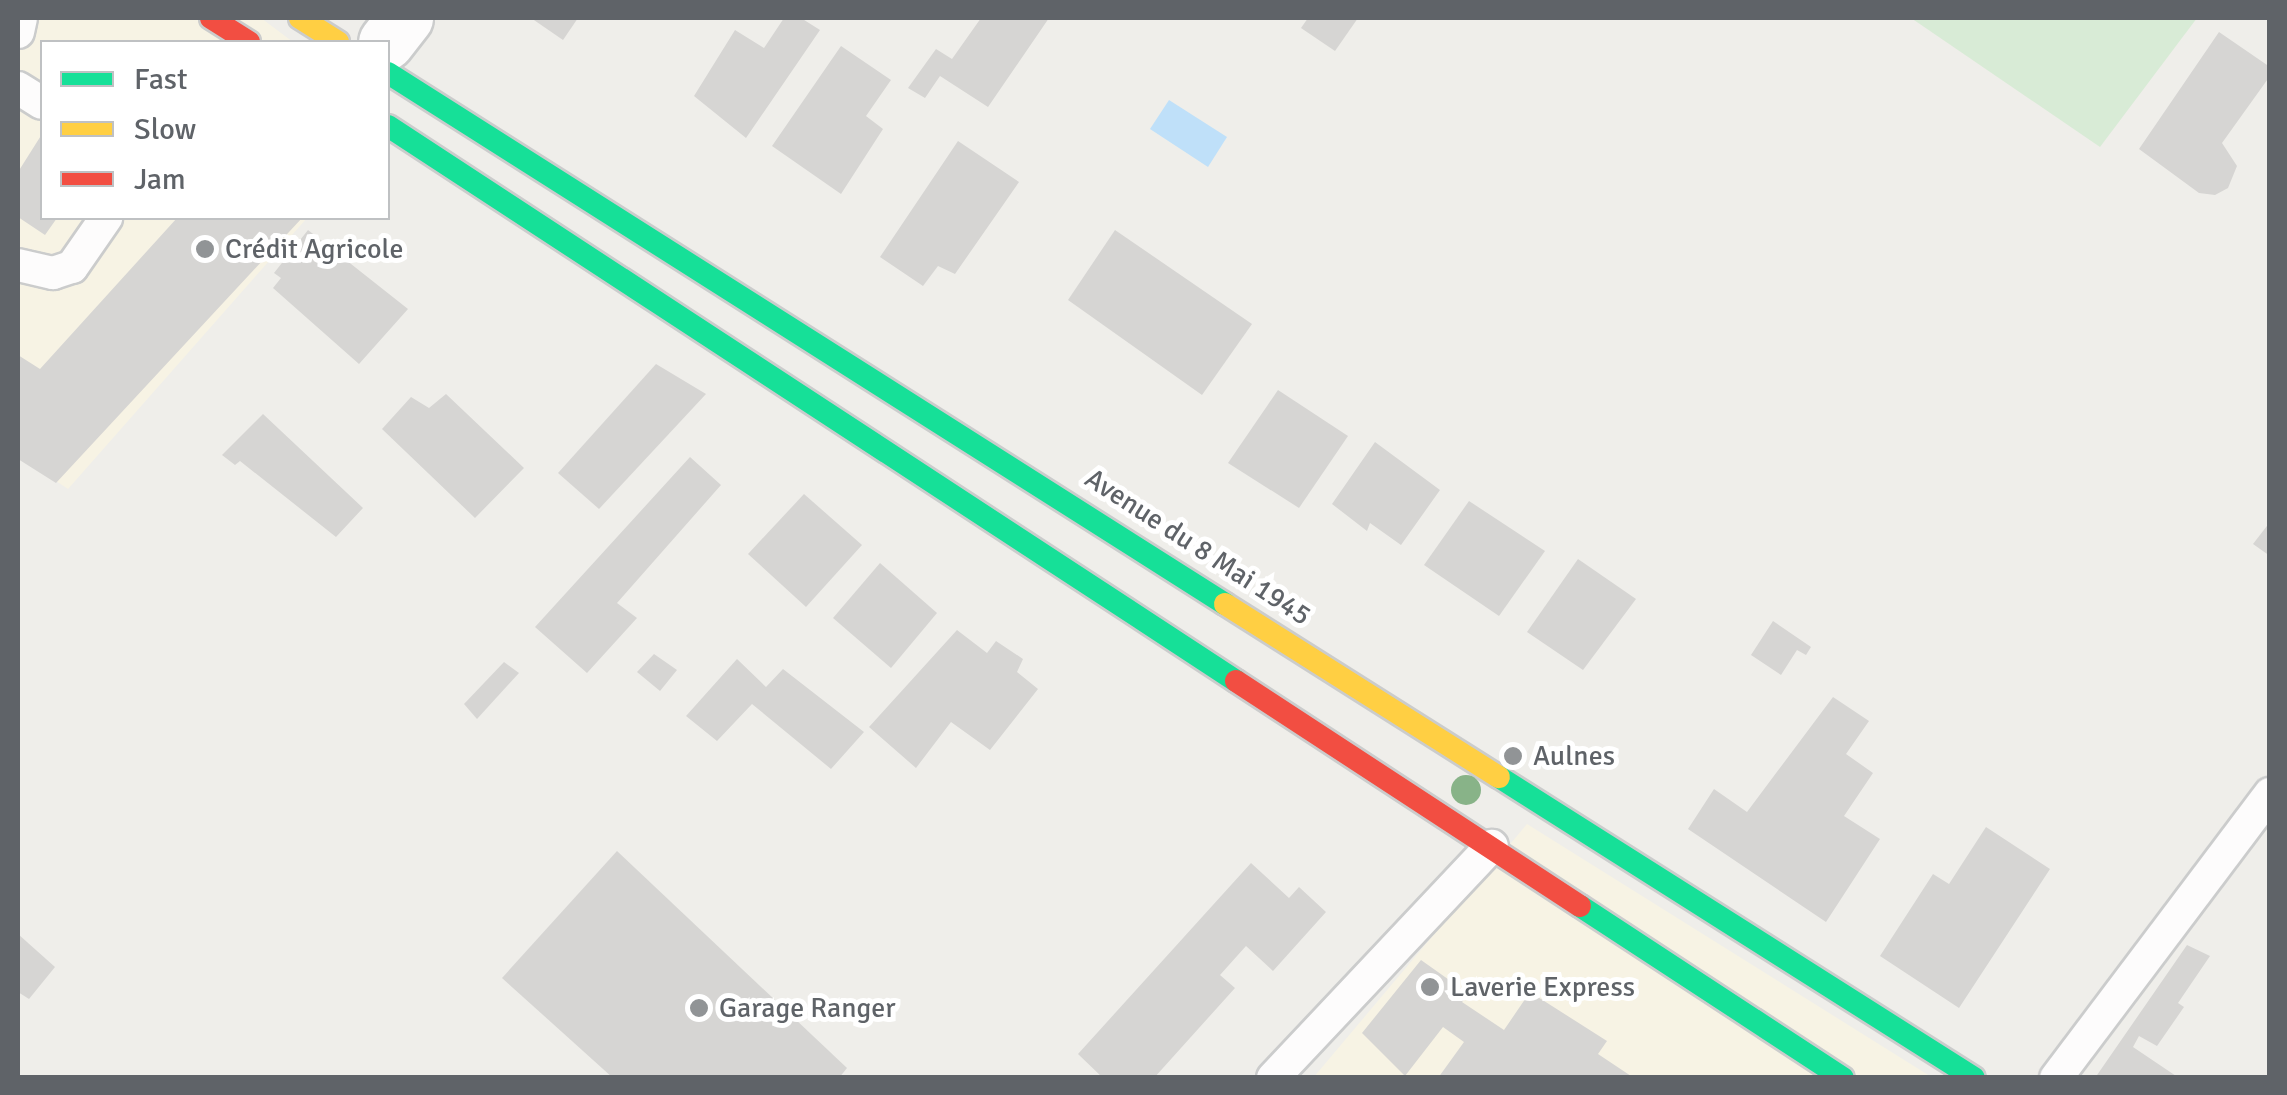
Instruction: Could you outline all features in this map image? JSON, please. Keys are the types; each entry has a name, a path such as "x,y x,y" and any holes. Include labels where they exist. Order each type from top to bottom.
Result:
{"main road":[{"path":"211,18 246,40"},
{"path":"300,18 335,40"},
{"name":"Avenue du 8 Mai 1945","path":"390,73 1974,1078"},
{"path":"390,127 1843,1078"}],"street":[{"path":"388,40 405,18"}],"lane":[{"path":"18,32 21,18"},
{"path":"18,88 40,102"},
{"path":"18,265 53,273 72,267 105,220"},
{"path":"2056,1078 2270,794"},
{"path":"1273,1078 1492,846"}],"shaded area":[{"path":"18,18 261,18 290,40 40,40 40,220 305,220 68,489 18,456"},
{"path":"1527,824 1933,1078 1313,1078"}],"green space":[{"path":"1911,18 2197,18 2100,147"}],"water":[{"path":"1169,100 1227,137 1208,167 1150,129"}],"building":[{"path":"531,18 578,18 563,40"},
{"path":"784,18 801,18 820,30 746,138 694,96 735,30 764,48"},
{"path":"981,18 1049,18 988,107 940,76 925,98 908,88 936,49 952,59"},
{"path":"1308,18 1358,18 1335,51 1301,28"},
{"path":"2219,32 2270,67 2270,76 2222,143 2237,166 2228,188 2215,195 2199,193 2139,149"},
{"path":"841,46 891,80 866,116 883,129 841,194 772,146"},
{"path":"40,137 40,220 56,220 45,235 18,217 18,172"},
{"path":"958,141 1019,182 955,274 938,266 923,286 880,257"},
{"path":"175,220 300,220 56,483 18,459 18,355 40,369"},
{"path":"308,230 408,309 359,364 273,288 281,278 274,273"},
{"path":"1115,230 1252,324 1202,395 1068,300"},
{"path":"656,364 706,394 599,509 558,473"},
{"path":"1278,390 1348,436 1299,508 1228,463"},
{"path":"446,394 524,468 475,518 382,429 411,397 429,408"},
{"path":"263,414 363,508 336,537 240,461 235,465 222,455"},
{"path":"1375,442 1440,490 1401,545 1370,523 1367,531 1332,504"},
{"path":"690,457 721,485 617,603 637,618 587,673 535,627"},
{"path":"804,494 862,545 806,607 748,554"},
{"path":"1469,501 1545,551 1499,616 1424,565"},
{"path":"2270,522 2270,556 2253,544"},
{"path":"1578,559 1636,599 1583,670 1527,632"},
{"path":"880,563 937,613 891,668 833,618"},
{"path":"1773,621 1811,647 1806,655 1797,650 1781,675 1751,655"},
{"path":"957,630 987,653 996,641 1023,659 1017,672 1038,689 990,750 951,722 916,768 869,727"},
{"path":"654,654 677,670 660,691 637,672"},
{"path":"737,659 766,687 783,669 864,732 831,769 752,704 717,741 686,716"},
{"path":"504,662 519,673 477,719 464,704"},
{"path":"1833,697 1869,721 1846,754 1873,773 1844,816 1880,839 1826,922 1688,829 1714,789 1747,812"},
{"path":"1986,827 2050,869 1959,1008 1880,956 1933,874 1949,884"},
{"path":"617,851 847,1068 839,1078 613,1078 502,978"},
{"path":"1251,863 1289,898 1299,887 1326,912 1273,971 1246,946 1220,975 1235,988 1154,1078 1103,1078 1078,1054"},
{"path":"18,934 55,967 29,999 18,992"},
{"path":"2187,945 2210,956 2178,1003 2184,1007 2157,1046 2139,1036 2133,1047 2179,1078 2095,1078"},
{"path":"1421,960 1469,994 1462,1002 1504,1030 1530,992 1607,1041 1598,1054 1634,1078 1438,1078 1464,1042 1443,1027 1405,1076 1362,1033"}],"traffic: fast":[{"path":"390,74 1225,604"},
{"path":"390,127 1236,681"},
{"path":"1499,777 1974,1078"},
{"path":"1580,906 1843,1078"}],"traffic: slow":[{"path":"300,18 335,40"},
{"path":"1225,604 1499,777"}],"traffic: jam":[{"path":"211,18 246,40"},
{"path":"1236,681 1580,906"}],"place":[{"name":"Crédit Agricole","path":"205,249"},
{"name":"Aulnes","path":"1513,756"},
{"name":"Laverie Express","path":"1430,987"},
{"name":"Garage Ranger","path":"699,1008"}]}
